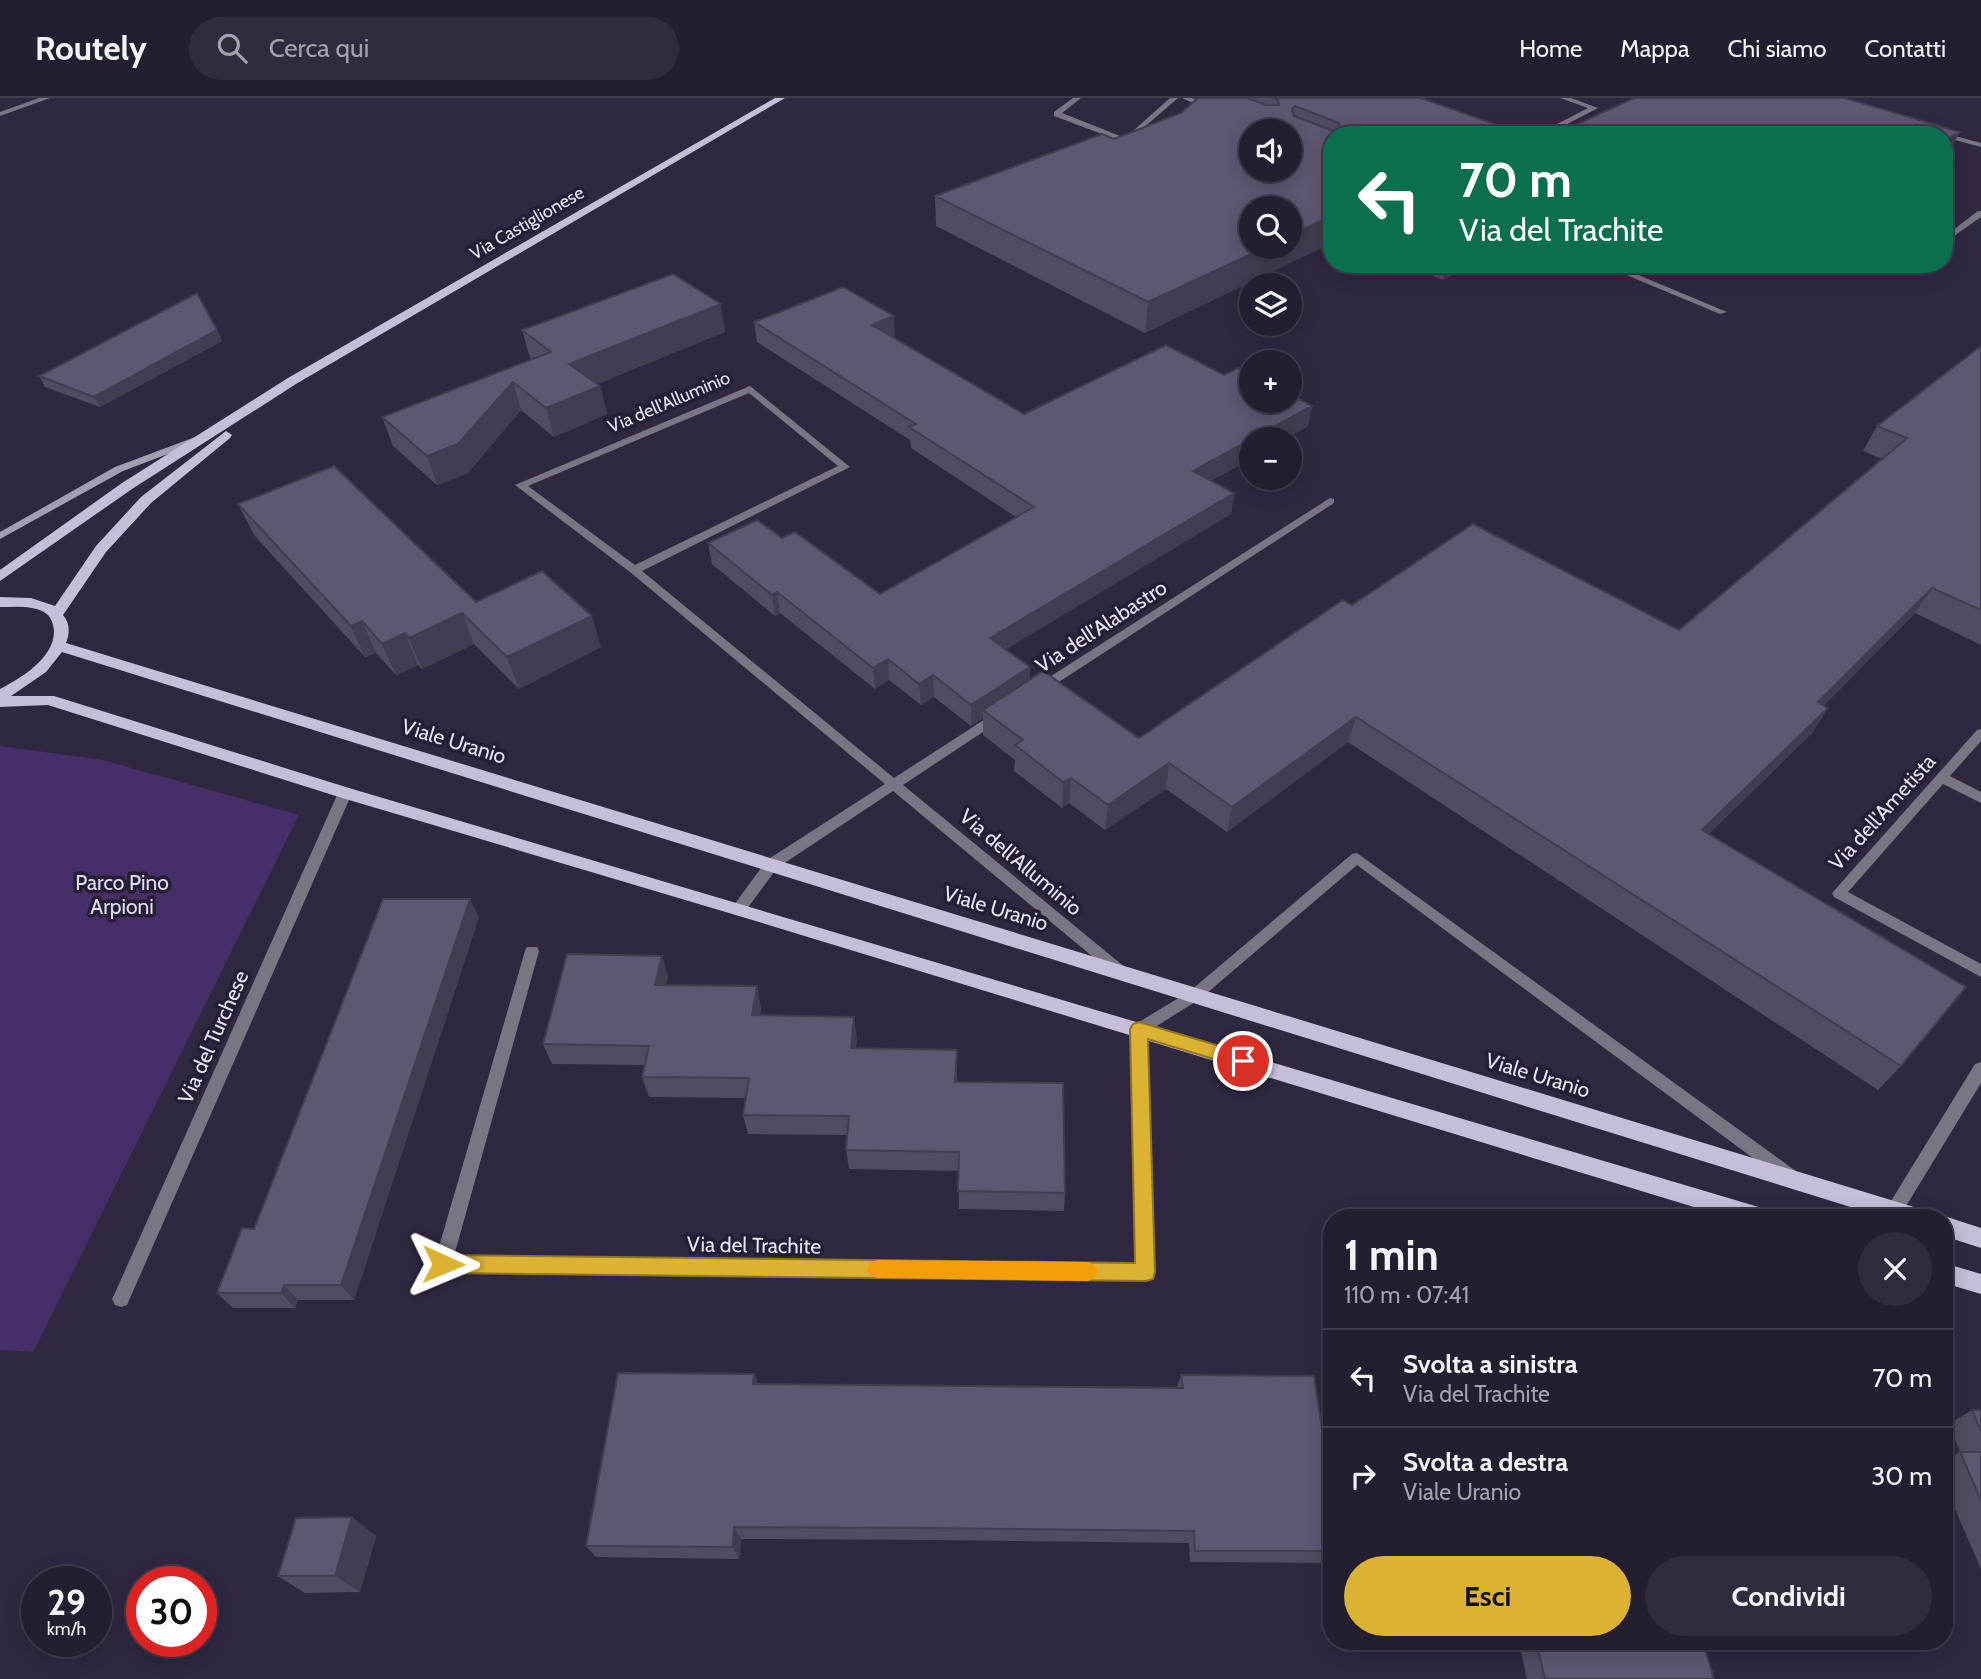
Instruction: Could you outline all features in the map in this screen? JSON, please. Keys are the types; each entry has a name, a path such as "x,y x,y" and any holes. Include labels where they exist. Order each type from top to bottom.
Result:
{"main road":[{"name":"Via Castiglionese","path":"0,577 128,486 292,381 781,98"},
{"name":"Via Castiglionese","path":"56,615 101,550 146,500 292,381"},
{"name":"Via Castiglionese","path":"0,536 119,469 209,435"},
{"path":"0,602 39,605 56,615 63,629 60,646 50,662 34,677 0,696"},
{"name":"Viale Uranio","path":"60,646 1888,1209"},
{"path":"0,702 50,700 345,793 1732,1209"},
{"path":"1953,1229 1981,1238"},
{"path":"1953,1276 1981,1284"}],"street":[{"path":"0,114 46,98"},
{"path":"1077,98 1057,114 1126,141 1174,98"},
{"path":"1186,98 1222,112"},
{"path":"1557,126 1594,108 1564,98"},
{"path":"1953,137 1981,145"},
{"path":"1953,234 1981,213"},
{"path":"1626,273 1723,312"},
{"name":"Via dell'Alluminio","path":"634,570 845,467 750,389 520,485 634,570 1122,972"},
{"name":"Via dell'Alabastro","path":"1031,694 1330,501"},
{"path":"739,909 772,864 1008,709"},
{"name":"Via dell'Ametista","path":"1981,733 1839,893 1981,971"},
{"path":"1941,778 1981,799"},
{"name":"Via del Turchese","path":"121,1298 345,793"},
{"path":"1139,1029 1195,995 1357,859 1796,1180"},
{"name":"Via del Trachite","path":"532,951 443,1264 1146,1272 1139,1029"},
{"path":"1895,1209 1981,1069"}],"green space":[{"name":"Parco Pino Arpioni","path":"0,746 103,760 299,815 33,1352 0,1350"}],"building":[{"path":"1198,98 1248,98 1266,105 1279,105 1278,100 1272,98 1421,98 1500,126 1340,126 1339,123 1295,106 1292,109 1294,116 1302,119 1239,119 1239,182 1302,182 1302,119 1323,127 1323,220 1302,230 1302,196 1239,196 1240,259 1148,302 935,196 1102,134 1114,139 1181,113"},
{"path":"1634,98 1845,98 1940,126 1573,126"},
{"path":"673,274 721,304 569,364 600,386 546,408 513,382 458,444 427,456 382,417 551,352 522,330"},
{"path":"843,287 894,316 872,325 1024,414 1166,345 1224,375 1239,368 1239,413 1299,413 1274,427 1239,427 1239,446 1193,471 1234,493 990,638 1030,667 971,705 933,675 919,684 888,659 873,668 777,592 772,595 708,543 757,520 782,538 795,532 880,594 1034,507 909,427 916,424 754,322"},
{"path":"197,293 217,330 94,397 39,376"},
{"path":"1981,346 1981,610 1932,588 1818,702 1828,708 1702,830 1966,987 1901,1066 1356,717 1232,807 1169,763 1108,805 1071,778 1063,782 1015,745 1023,740 983,710 1043,671 1139,738 1343,600 1352,605 1473,524 1679,630 1907,438 1877,426"},
{"path":"1302,401 1312,406 1302,411"},
{"path":"334,466 476,602 542,571 592,616 507,657 462,613 409,638 405,633 382,644 362,621 351,626 238,504"},
{"path":"383,899 470,899 341,1285 284,1285 281,1293 217,1293 242,1228 254,1229"},
{"path":"567,954 662,956 655,985 757,986 752,1015 854,1017 851,1048 957,1050 955,1082 1063,1083 1065,1193 958,1191 959,1152 846,1150 849,1116 743,1115 749,1078 642,1077 649,1046 543,1044"},
{"path":"618,1373 754,1374 753,1384 1183,1388 1181,1375 1314,1376 1323,1435 1323,1551 1195,1551 1194,1531 932,1528 734,1527 733,1547 586,1546"},
{"path":"1972,1410 1981,1410 1981,1431"},
{"path":"1960,1452 1981,1452 1981,1500"},
{"path":"352,1517 335,1576 278,1576 296,1518"},
{"path":"1538,1650 1705,1650 1714,1679 1545,1679"}],"slow traffic":[{"path":"877,1269 1088,1271"}],"route":[{"path":"443,1264 1146,1272 1139,1029 1243,1061"}]}
